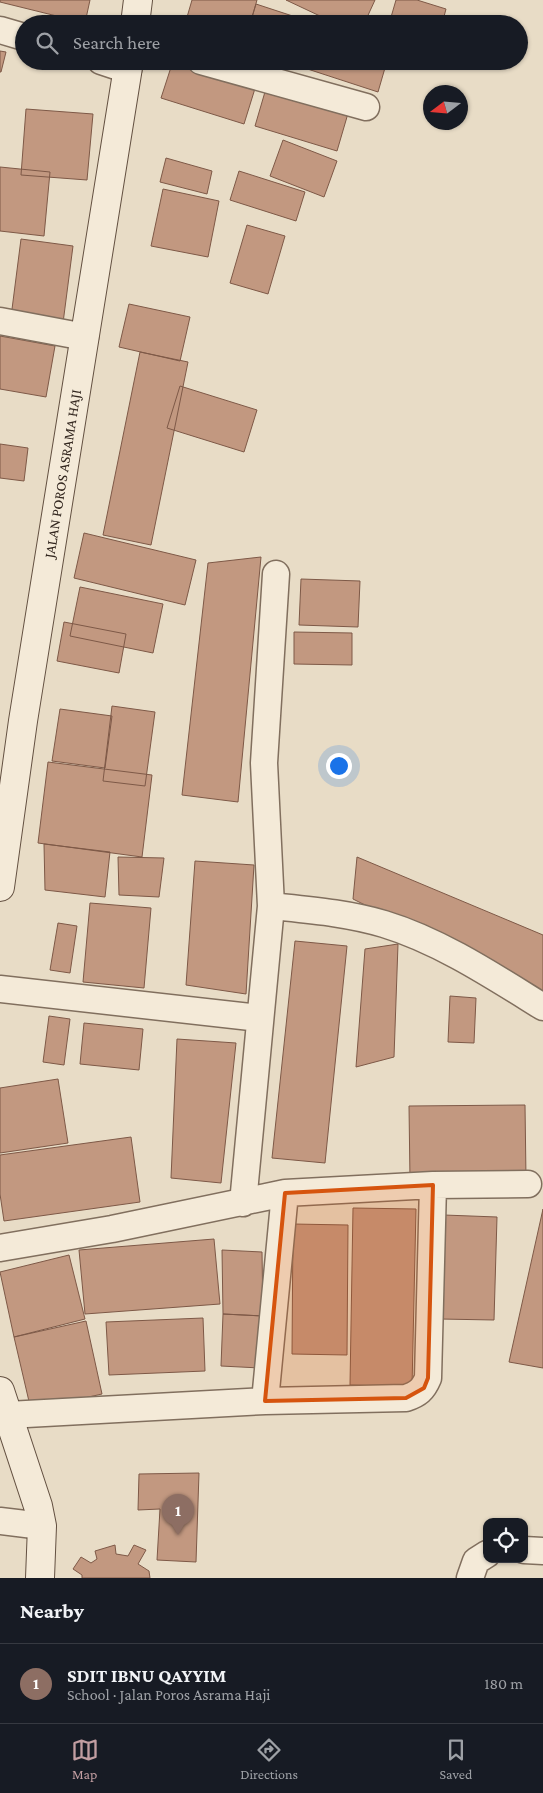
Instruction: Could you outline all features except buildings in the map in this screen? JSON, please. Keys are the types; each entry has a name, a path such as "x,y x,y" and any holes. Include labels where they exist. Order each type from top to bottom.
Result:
{"street":[{"path":"136,15 138,0"},
{"path":"0,30 15,34"},
{"name":"JALAN POROS ASRAMA HAJI","path":"0,887 23,721 128,70"},
{"path":"233,70 366,107"},
{"path":"0,321 85,337"},
{"path":"243,1203 271,906 264,764 276,574"},
{"path":"271,906 332,912 403,930 445,950 543,1007"},
{"path":"0,989 259,1018"},
{"path":"0,1248 112,1229 284,1193 433,1185 528,1184"},
{"path":"40,1578 42,1526 38,1506 4,1403 265,1401 406,1398 415,1395 424,1388 428,1378 433,1185"},
{"path":"265,1401 284,1193"},
{"path":"0,1521 42,1526"},
{"path":"528,1550 543,1551"},
{"path":"470,1578 476,1561 483,1557"}],"highlighted area":[{"path":"433,1185 428,1378 424,1388 406,1398 265,1401 285,1193"}],"place":[{"name":"SDIT IBNU QAYYIM","path":"178,1535"}]}
